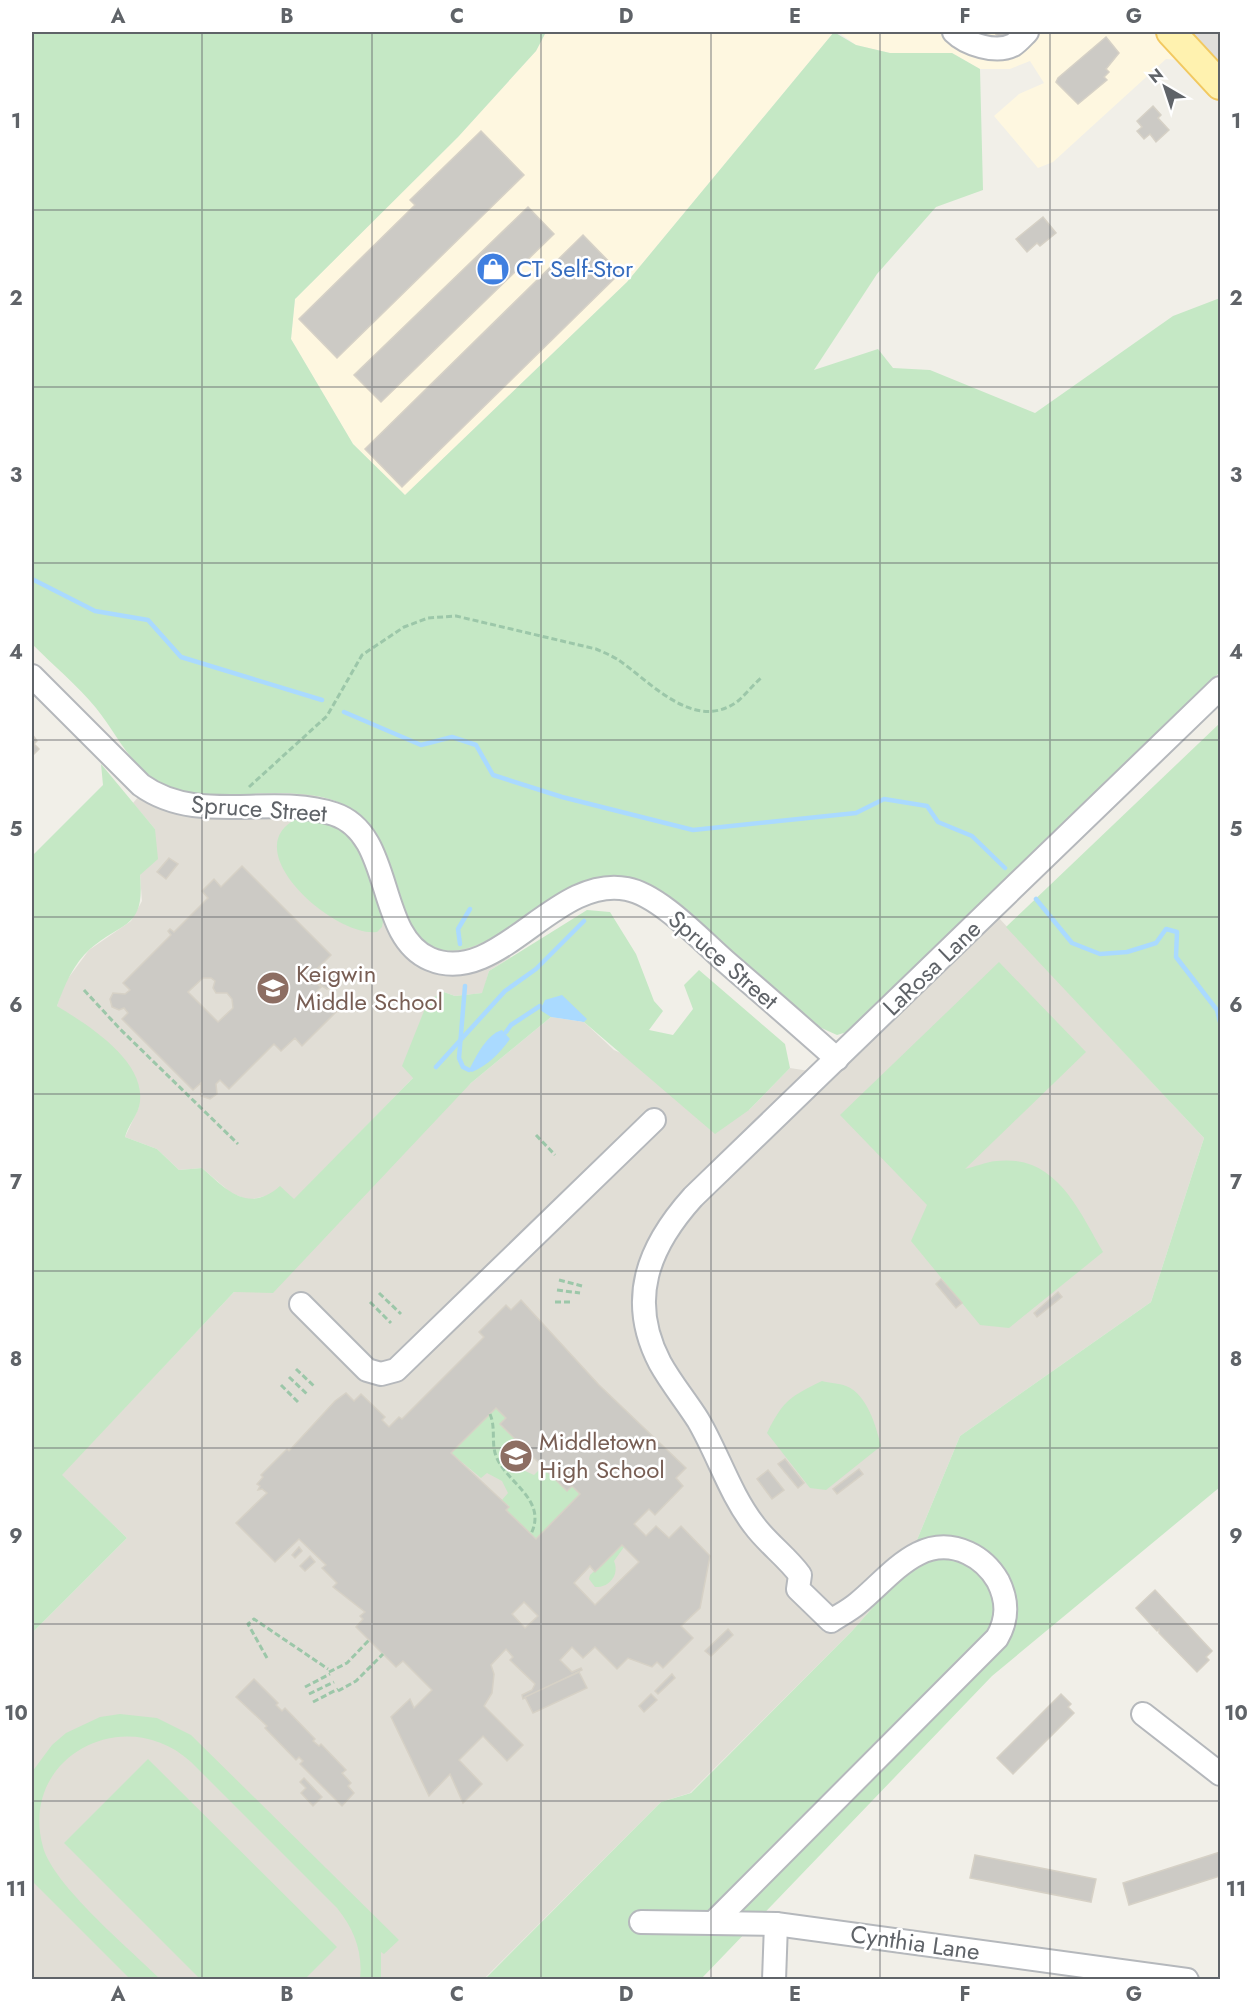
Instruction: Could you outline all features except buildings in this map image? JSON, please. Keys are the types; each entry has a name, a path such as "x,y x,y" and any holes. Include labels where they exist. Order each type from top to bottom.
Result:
{"main road":[{"path":"1171,32 1221,86"}],"street":[{"path":"954,32 966,42 1004,48 1014,44 1027,32"},
{"name":"Spruce Street","path":"32,676 141,785 157,797 197,806 315,808 348,820 358,829 372,851 406,938 417,951 428,958 453,963 475,959 521,933 572,898 594,891 628,889 643,895 680,921 837,1059"},
{"name":"LaRosa Lane","path":"713,1923 997,1638 1004,1627 1007,1613 1003,1593 988,1567 970,1555 946,1546 919,1553 896,1566 858,1604 831,1621 798,1589 800,1575 761,1534 747,1515 699,1422 668,1376 651,1343 644,1309 644,1291 652,1255 676,1216 693,1197 1221,688"},
{"path":"301,1304 367,1370 381,1374 396,1370 654,1120"},
{"path":"1143,1714 1221,1774"},
{"name":"Cynthia Lane","path":"641,1922 776,1924 1187,1980"},
{"path":"774,1980 776,1924"}],"path":[{"path":"243,792 327,716 362,655 404,627 428,618 456,616 596,649 616,658 663,695 677,703 702,710 719,709 736,702 761,678"},
{"path":"84,990 120,1029 238,1143"},
{"path":"536,1135 555,1155"},
{"path":"559,1280 582,1287"},
{"path":"556,1290 580,1293"},
{"path":"379,1293 401,1314"},
{"path":"369,1302 391,1323"},
{"path":"555,1302 572,1302"},
{"path":"296,1370 315,1387"},
{"path":"289,1377 308,1395"},
{"path":"281,1384 299,1403"},
{"path":"490,1414 497,1459 531,1503 534,1524 531,1534"},
{"path":"267,1658 248,1624 255,1619 329,1672"},
{"path":"305,1688 347,1663 369,1640"},
{"path":"313,1702 356,1681 383,1654"},
{"path":"309,1694 334,1682"}],"shaded area":[{"path":"546,32 834,32 627,282 405,495 353,444 291,339 295,299 458,137 536,51"},
{"path":"838,32 1152,32 1179,60 1166,59 1053,162 1038,168 994,116 1019,94 1044,83 1030,61 1010,69 980,69 952,53 890,53 856,45"},
{"path":"1171,32 1220,32 1220,81"},
{"name":"Keigwin Middle School","path":"154,779 195,794 309,794 347,805 363,818 376,835 418,937 443,950 492,939 511,957 489,971 483,993 455,996 441,991 413,1078 294,1200 270,1195 249,1200 231,1193 202,1168 179,1170 157,1149 125,1137 139,1107 57,1006 64,984 89,950 131,921 142,901 140,875 155,829 133,803"},
{"name":"Middletown High School","path":"998,917 1204,1138 1151,1302 960,1436 912,1552 890,1588 852,1631 690,1793 661,1802 484,1979 32,1980 32,1633 127,1538 61,1475 234,1292 471,1083 551,1017 584,1022 614,1050 749,1110 790,1068 835,1075"}],"green space":[{"path":"32,32 546,32 536,51 458,137 295,299 291,339 353,444 405,495 627,282 834,32 856,45 890,53 952,53 980,69 983,190 936,207 877,274 814,370 878,349 893,368 930,370 1035,413 1173,316 1220,298 1220,672 847,1032 837,1035 817,1026 657,889 639,883 600,879 581,883 562,892 494,937 471,947 449,951 428,944 411,924 375,837 362,818 345,805 322,797 291,793 207,795 186,792 165,785 153,778 134,761 89,700 32,644"},
{"path":"1220,723 1220,1487 992,1676 701,1979 484,1980 661,1802 691,1793 852,1631 890,1588 912,1552 960,1436 1151,1302 1204,1138 1006,927"},
{"path":"101,764 155,829 158,859 140,875 141,892 135,914 130,921 84,955 70,975 57,1006 114,1047 135,1075 140,1091 139,1107 125,1137 157,1149 179,1170 202,1168 238,1196 258,1198 280,1186 294,1199 413,1078 402,1066 426,1006 441,991 455,996 482,993 489,971 587,910 610,912 636,954 654,1001 663,1011 649,1030 673,1035 693,1009 684,985 699,970 785,1044 790,1068 749,1110 715,1134 584,1022 571,1018 551,1017 471,1083 273,1293 234,1292 62,1475 127,1538 32,1633 32,856 103,785"},
{"path":"298,818 330,822 349,837 365,863 377,892 384,916 382,927 377,932 359,930 338,921 316,907 297,889 283,869 277,850 281,832"},
{"path":"999,962 1086,1052 965,1169 988,1162 1017,1161 1035,1166 1050,1175 1074,1202 1103,1252 1009,1328 980,1325 911,1241 927,1205 840,1115"},
{"path":"822,1381 846,1386 860,1396 870,1412 881,1446 826,1490 810,1488 767,1433 788,1401"},
{"path":"496,1408 506,1418 500,1424 526,1450 517,1459 523,1470 534,1475 542,1467 567,1491 572,1486 580,1494 536,1539 506,1510 509,1506 502,1500 508,1493 502,1481 487,1473 481,1478 451,1453"},
{"path":"622,1545 624,1547 614,1561 616,1571 612,1580 605,1585 595,1587 589,1579 590,1575"},
{"path":"120,1714 157,1718 191,1735 399,1940 384,1954 381,1952 381,1979 360,1979 359,1950 353,1933 337,1908 191,1762 165,1744 137,1737 109,1738 83,1748 61,1764 46,1787 39,1815 43,1847 61,1879 94,1916 160,1979 130,1979 32,1881 32,1772 52,1745 66,1733 100,1717"},
{"path":"148,1759 337,1947 305,1979 200,1979 64,1843"}],"water":[{"path":"562,995 587,1019 584,1022 551,1017 540,1010 545,1000"},
{"path":"502,1030 510,1039 506,1044 483,1066 472,1072 469,1070 491,1036"}],"waterway":[{"path":"32,579 95,611 148,620 181,657 322,700"},
{"path":"344,712 421,745 452,737 476,745 493,775 562,797 693,830 856,813 884,799 927,806 938,822 972,836 1005,868"},
{"path":"1036,899 1072,943 1100,954 1127,952 1156,943 1166,929 1177,932 1176,957 1217,1010 1220,1022"},
{"path":"460,944 458,929 470,909"},
{"path":"436,1067 505,991 536,969 584,921"},
{"path":"465,986 459,1058 463,1067 469,1070"},
{"path":"506,1032 511,1025 540,1006"}],"place":[{"name":"CT Self-Stor","path":"493,269"},
{"name":"Keigwin Middle School","path":"273,988"},
{"name":"Middletown High School","path":"516,1456"}]}
